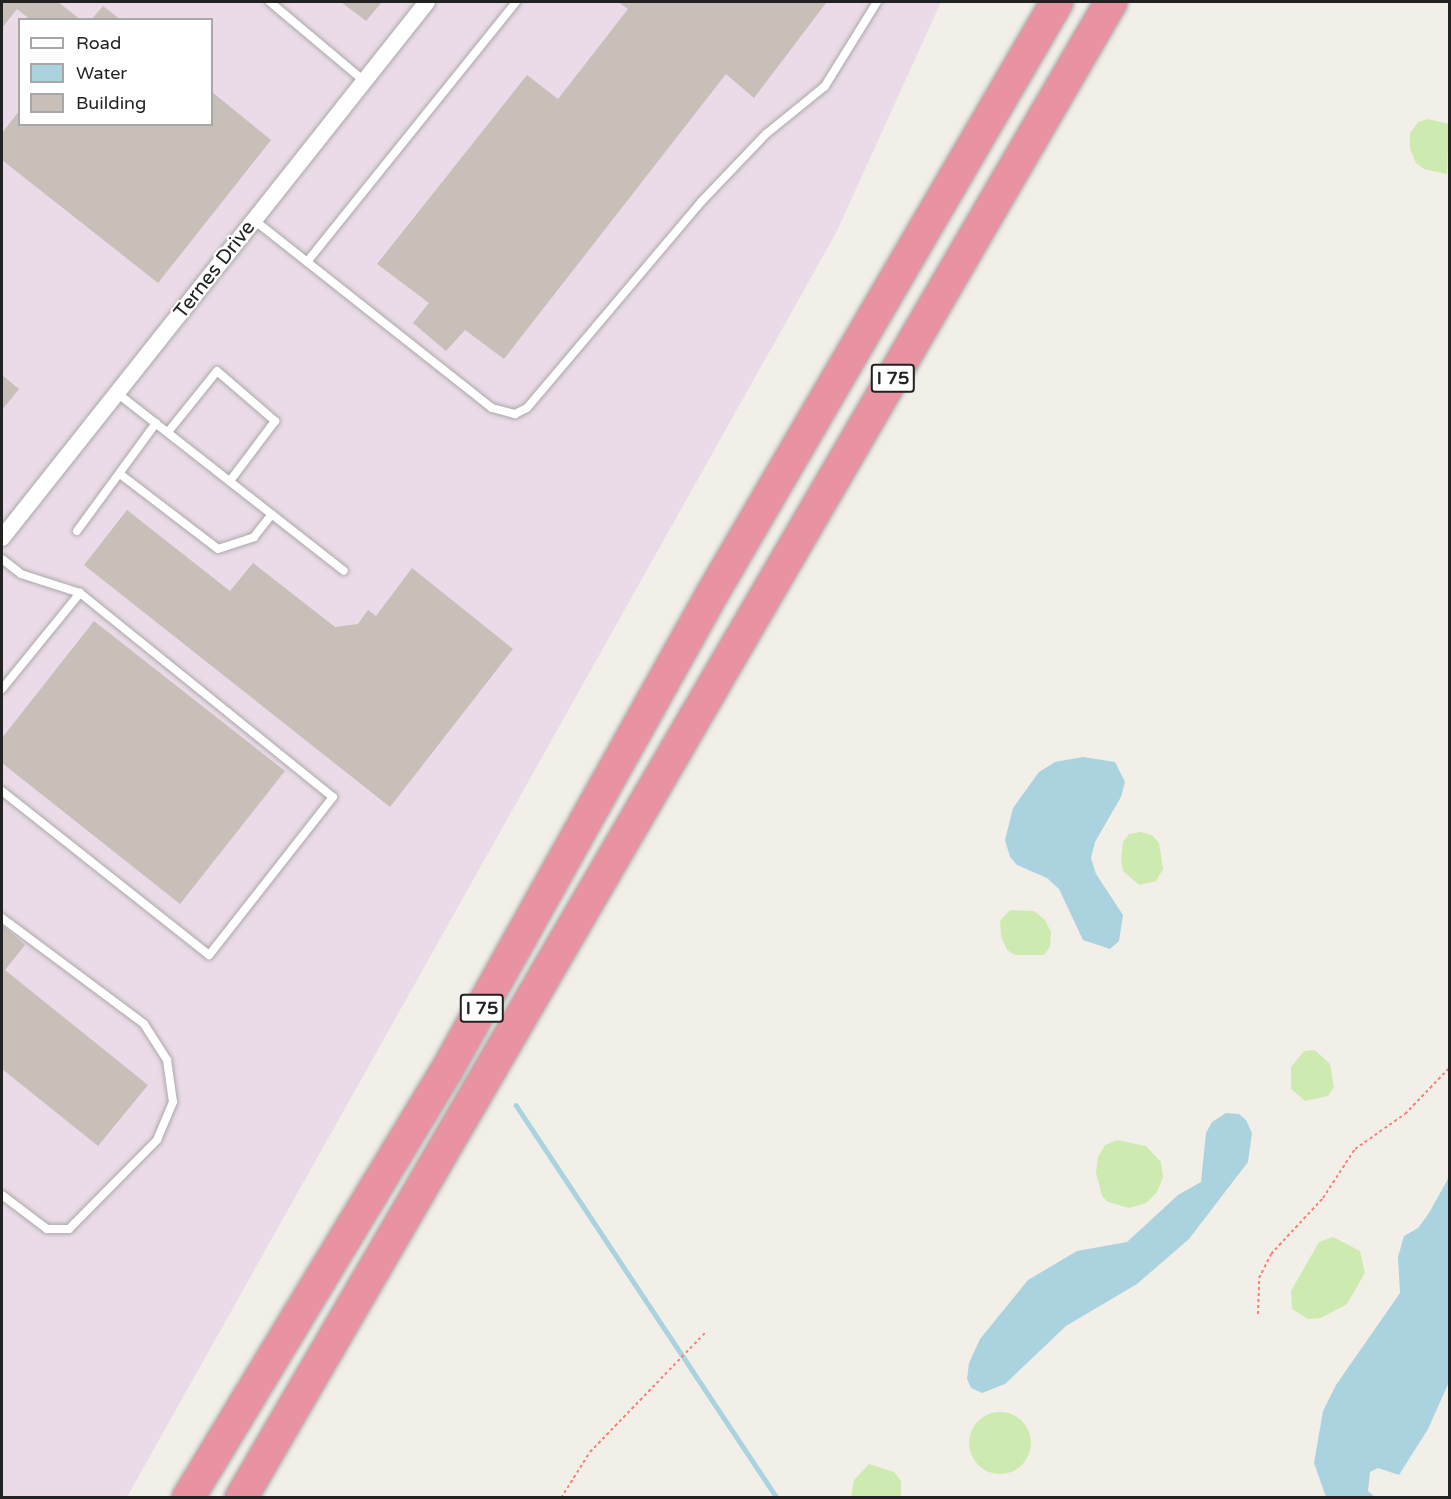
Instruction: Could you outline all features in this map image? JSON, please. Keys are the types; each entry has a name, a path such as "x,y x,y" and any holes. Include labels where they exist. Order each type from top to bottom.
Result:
{"highway":[{"path":"862,336 876,293 1034,2"},
{"name":"I 75","path":"188,1497 448,1068 712,594 1058,2"},
{"name":"I 75","path":"241,1497 1111,2"},
{"path":"1028,147 1132,2"}],"street":[{"name":"Ternes Drive","path":"2,538 7,518 117,393 427,2"}],"lane":[{"path":"270,2 364,81"},
{"path":"307,262 516,2"},
{"path":"254,220 492,408 515,414 527,408 701,202 766,134 825,86 877,2"},
{"path":"168,432 217,371 275,421 230,481"},
{"path":"117,393 344,571"},
{"path":"77,531 156,423"},
{"path":"120,474 218,549 254,537 272,514"},
{"path":"2,559 21,574 80,593 333,797 208,955 2,791"},
{"path":"2,689 80,593"},
{"path":"2,918 144,1024 167,1060 173,1102 157,1140 69,1229 48,1229 2,1195"}],"path":[{"path":"1258,1314 1259,1278 1271,1254 1323,1198 1355,1149 1405,1114 1449,1067"},
{"path":"561,1497 590,1452 706,1332"}],"shaded area":[{"path":"2,2 941,2 836,233 127,1497 2,1498"}],"green space":[{"path":"1428,119 1449,124 1447,174 1424,169 1416,163 1410,149 1410,133 1418,122"},
{"path":"1141,832 1152,835 1159,843 1163,869 1156,881 1139,885 1123,871 1121,860 1123,842 1129,834"},
{"path":"1010,910 1034,911 1045,920 1051,932 1050,947 1044,955 1015,955 1007,950 1001,936 1000,921"},
{"path":"1315,1050 1330,1064 1334,1087 1328,1096 1305,1101 1291,1089 1291,1067 1304,1051"},
{"path":"1117,1140 1146,1146 1161,1162 1163,1177 1157,1192 1146,1203 1129,1208 1108,1202 1102,1196 1096,1173 1098,1157 1105,1145"},
{"path":"1333,1237 1360,1251 1365,1273 1347,1304 1321,1318 1308,1319 1292,1309 1291,1291 1319,1242"},
{"path":"994,1412 1006,1412 1022,1421 1029,1431 1031,1443 1029,1455 1022,1465 1006,1474 994,1474 983,1469 974,1460 969,1449 969,1437 974,1426 983,1417"},
{"path":"869,1464 894,1472 901,1481 901,1497 851,1497 854,1480"}],"water":[{"path":"1083,757 1115,762 1125,782 1121,797 1095,842 1091,858 1096,874 1123,915 1119,941 1110,949 1083,940 1059,889 1047,878 1017,865 1010,857 1005,840 1013,808 1039,772 1055,762"},
{"path":"1226,1113 1239,1114 1246,1120 1252,1133 1248,1162 1189,1239 1137,1284 1066,1326 1005,1384 982,1393 971,1388 967,1379 969,1363 980,1339 1028,1280 1077,1251 1127,1242 1178,1195 1201,1182 1206,1133 1212,1122"},
{"path":"1449,1177 1449,1382 1428,1429 1399,1475 1378,1468 1370,1472 1368,1491 1375,1497 1326,1497 1314,1463 1323,1411 1336,1385 1400,1293 1398,1257 1404,1236 1418,1228"}],"building":[{"path":"2,2 58,2 78,18 28,18 17,9 2,28"},
{"path":"341,2 382,2 366,21"},
{"path":"618,2 826,3 754,98 726,74 504,359 465,330 446,351 413,323 429,303 377,264 527,75 558,99 628,9"},
{"path":"103,6 118,18 93,18"},
{"path":"213,93 271,140 158,283 2,160 2,133 18,113 18,126 213,126"},
{"path":"2,375 19,389 2,410"},
{"path":"127,510 230,591 253,563 335,627 358,624 368,610 376,616 412,568 513,649 390,807 84,565"},
{"path":"94,621 285,771 180,904 2,763 2,738"},
{"path":"2,925 25,945 5,970 148,1085 98,1146 2,1069"}],"waterway":[{"path":"516,1105 777,1498"}]}
